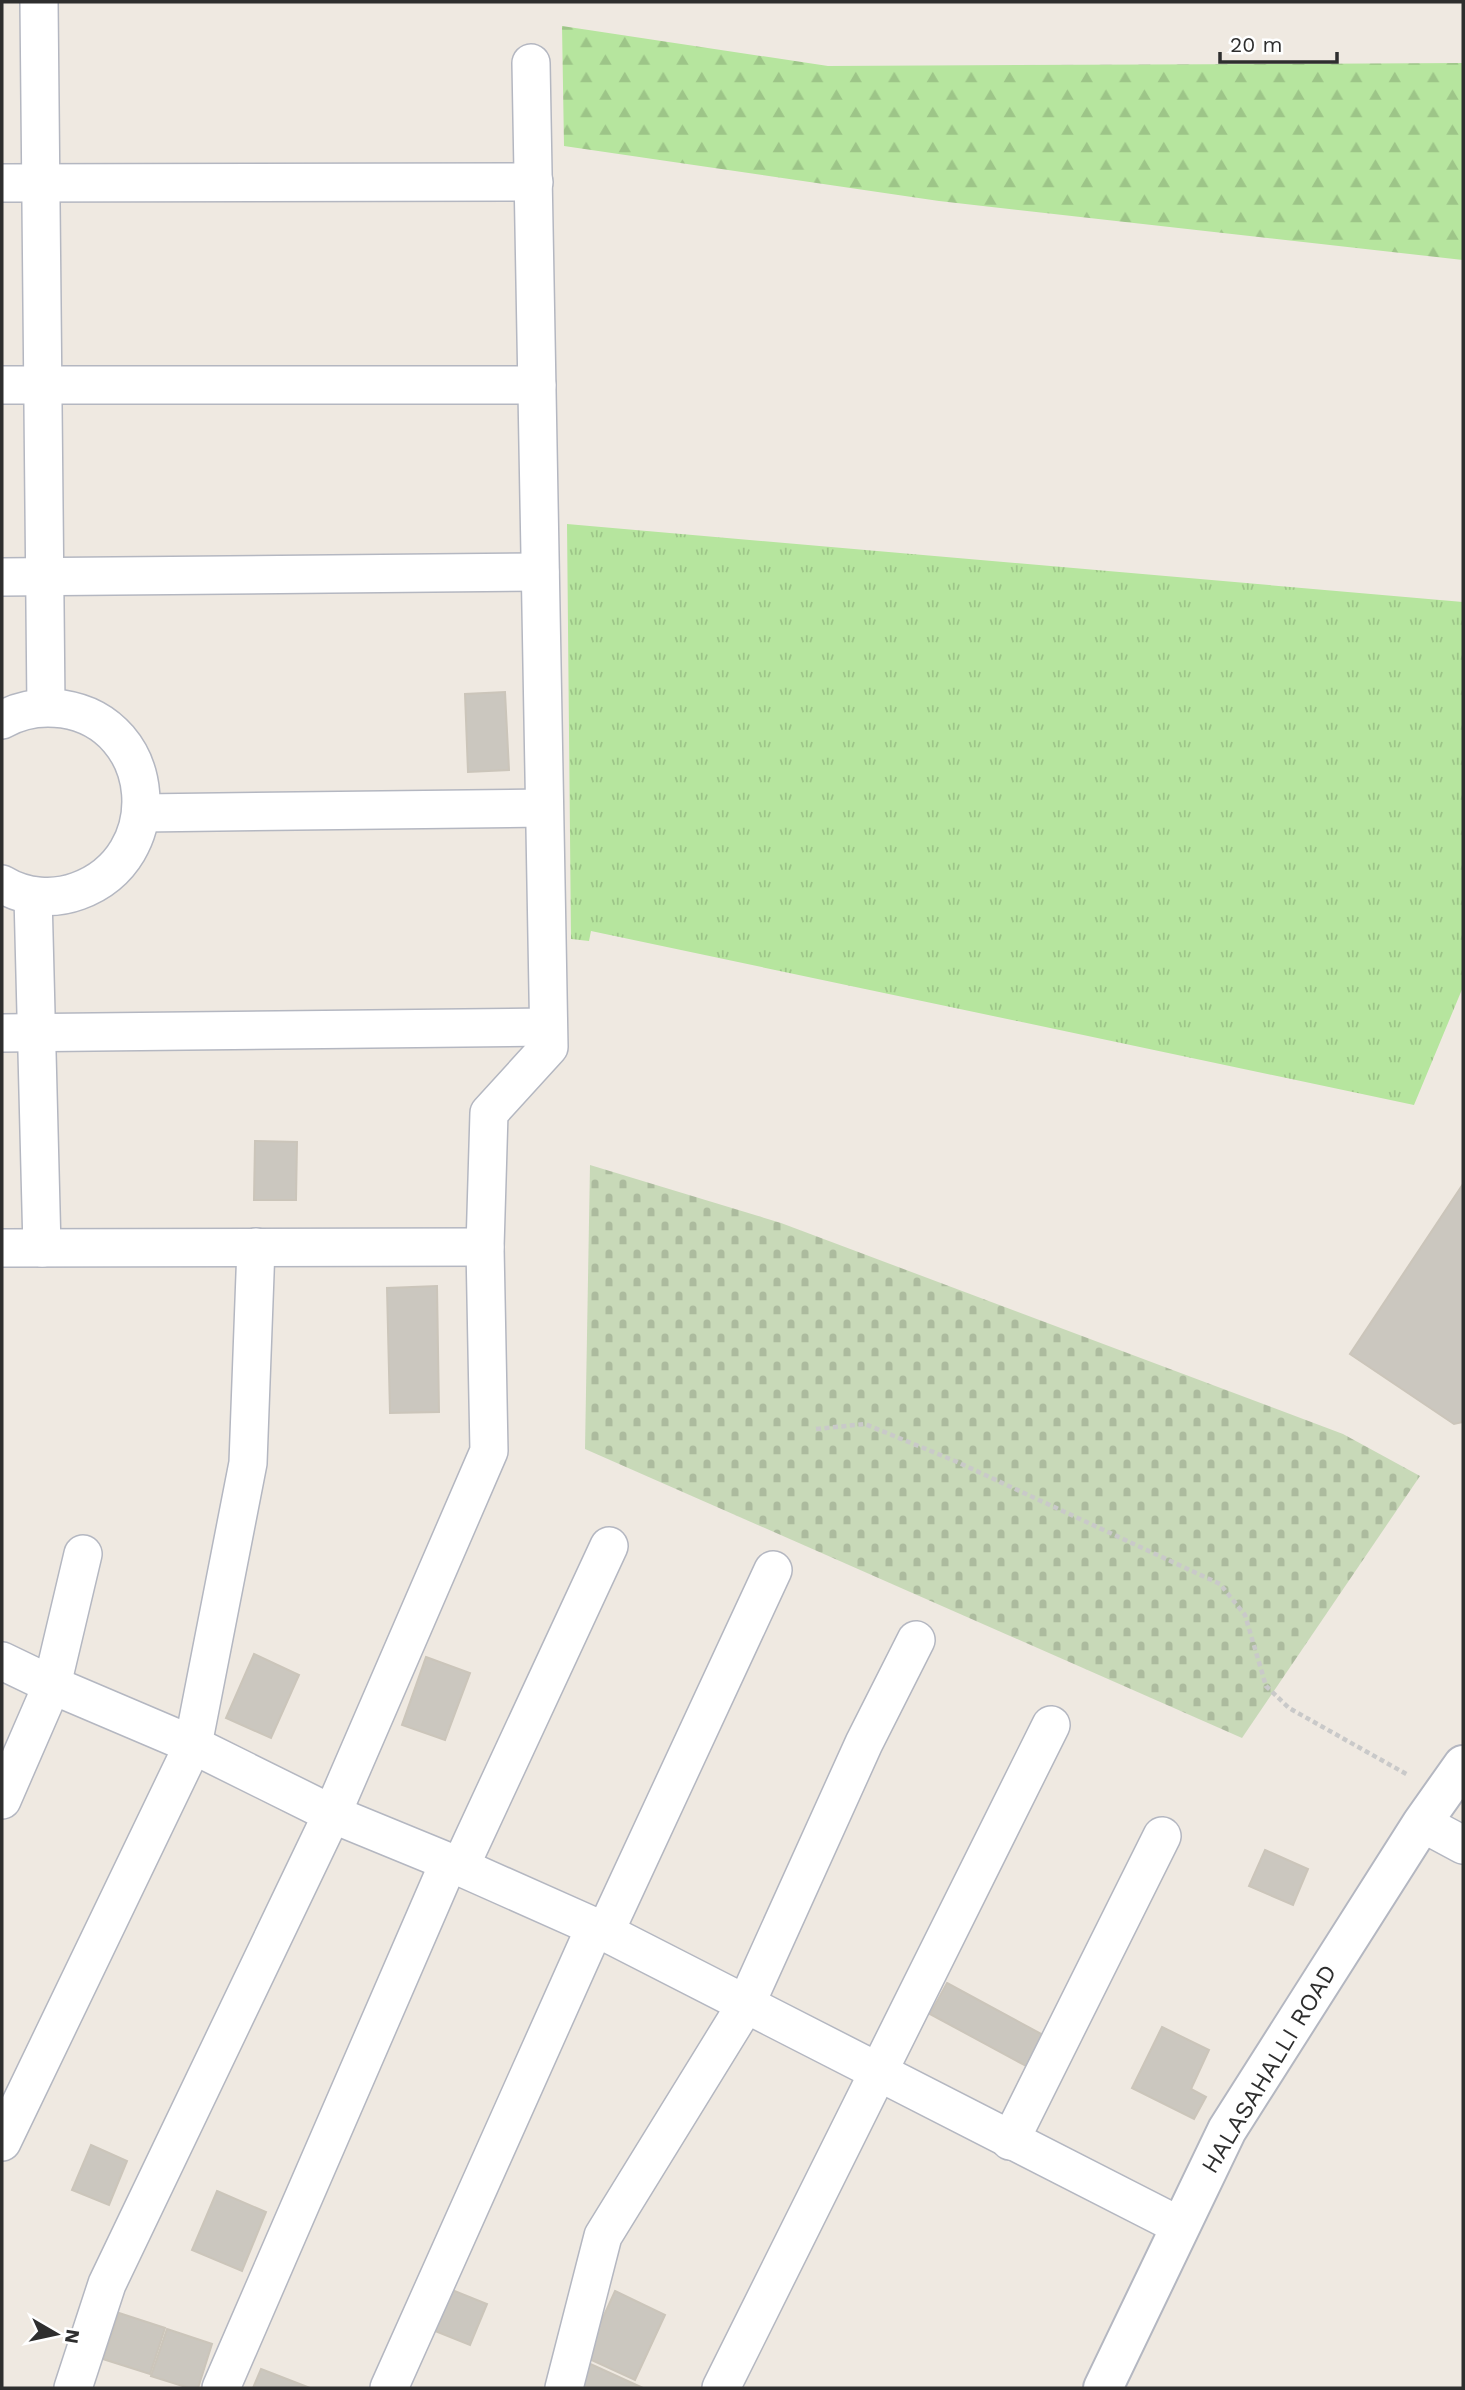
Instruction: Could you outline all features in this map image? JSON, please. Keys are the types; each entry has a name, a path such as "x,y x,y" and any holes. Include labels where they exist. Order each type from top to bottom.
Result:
{"main road":[{"name":"HALASAHALLI ROAD","path":"1103,2388 1227,2130 1443,1795"}],"street":[{"path":"39,2 46,706"},
{"path":"72,2388 107,2284 332,1814 489,1451 485,1247 489,1113 549,1047 531,62"},
{"path":"2,183 534,182"},
{"path":"2,385 537,384"},
{"path":"2,577 540,572"},
{"path":"2,720 15,713 46,706 78,712 106,726 121,742 128,750 140,780 142,813 134,842 117,867 93,886 64,896 18,890 19,1033 42,1248"},
{"path":"142,813 544,808"},
{"path":"19,1033 548,1027"},
{"path":"2,2142 193,1745 248,1463 256,1247"},
{"path":"2,1248 485,1247"},
{"path":"221,2388 454,1865 610,1546"},
{"path":"2,1800 52,1685 83,1555"},
{"path":"389,2388 600,1930 773,1570"},
{"path":"564,2388 603,2236 746,2004 864,1743 916,1640"},
{"path":"2,1661 193,1745 332,1814 600,1930 1180,2226"},
{"path":"722,2388 1051,1725"},
{"path":"1443,1795 1463,1845"},
{"path":"1010,2141 1162,1836"}],"path":[{"path":"816,1429 865,1424 956,1461 1220,1584 1245,1615 1266,1686 1289,1707 1443,1795"}],"green space":[{"path":"562,26 828,66 1463,63 1463,260 939,201 564,146"},
{"path":"567,524 1463,602 1463,987 1414,1105 591,931 589,941 571,939"},
{"path":"590,1165 781,1223 1343,1434 1420,1476 1242,1738 585,1449"}],"building":[{"path":"505,692 509,770 468,772 465,694"},
{"path":"255,1141 297,1142 296,1200 254,1200"},
{"path":"1463,1184 1463,1422 1454,1424 1350,1354"},
{"path":"437,1286 439,1412 390,1413 387,1288"},
{"path":"254,1654 299,1675 271,1738 226,1718"},
{"path":"426,1657 470,1673 445,1740 402,1725"},
{"path":"1265,1850 1308,1869 1293,1905 1249,1886"},
{"path":"947,1983 1045,2036 1028,2067 930,2014"},
{"path":"1162,2027 1209,2050 1191,2089 1206,2097 1194,2119 1132,2088"},
{"path":"91,2145 127,2161 109,2205 72,2190"},
{"path":"217,2191 266,2212 242,2271 192,2250"},
{"path":"447,2288 487,2304 470,2345 430,2329"},
{"path":"615,2291 665,2315 635,2380 585,2357"},
{"path":"119,2313 165,2328 150,2374 103,2359"},
{"path":"167,2329 212,2344 198,2388 189,2388 151,2376"},
{"path":"586,2362 643,2388 574,2388"},
{"path":"261,2369 310,2388 253,2388"}]}
